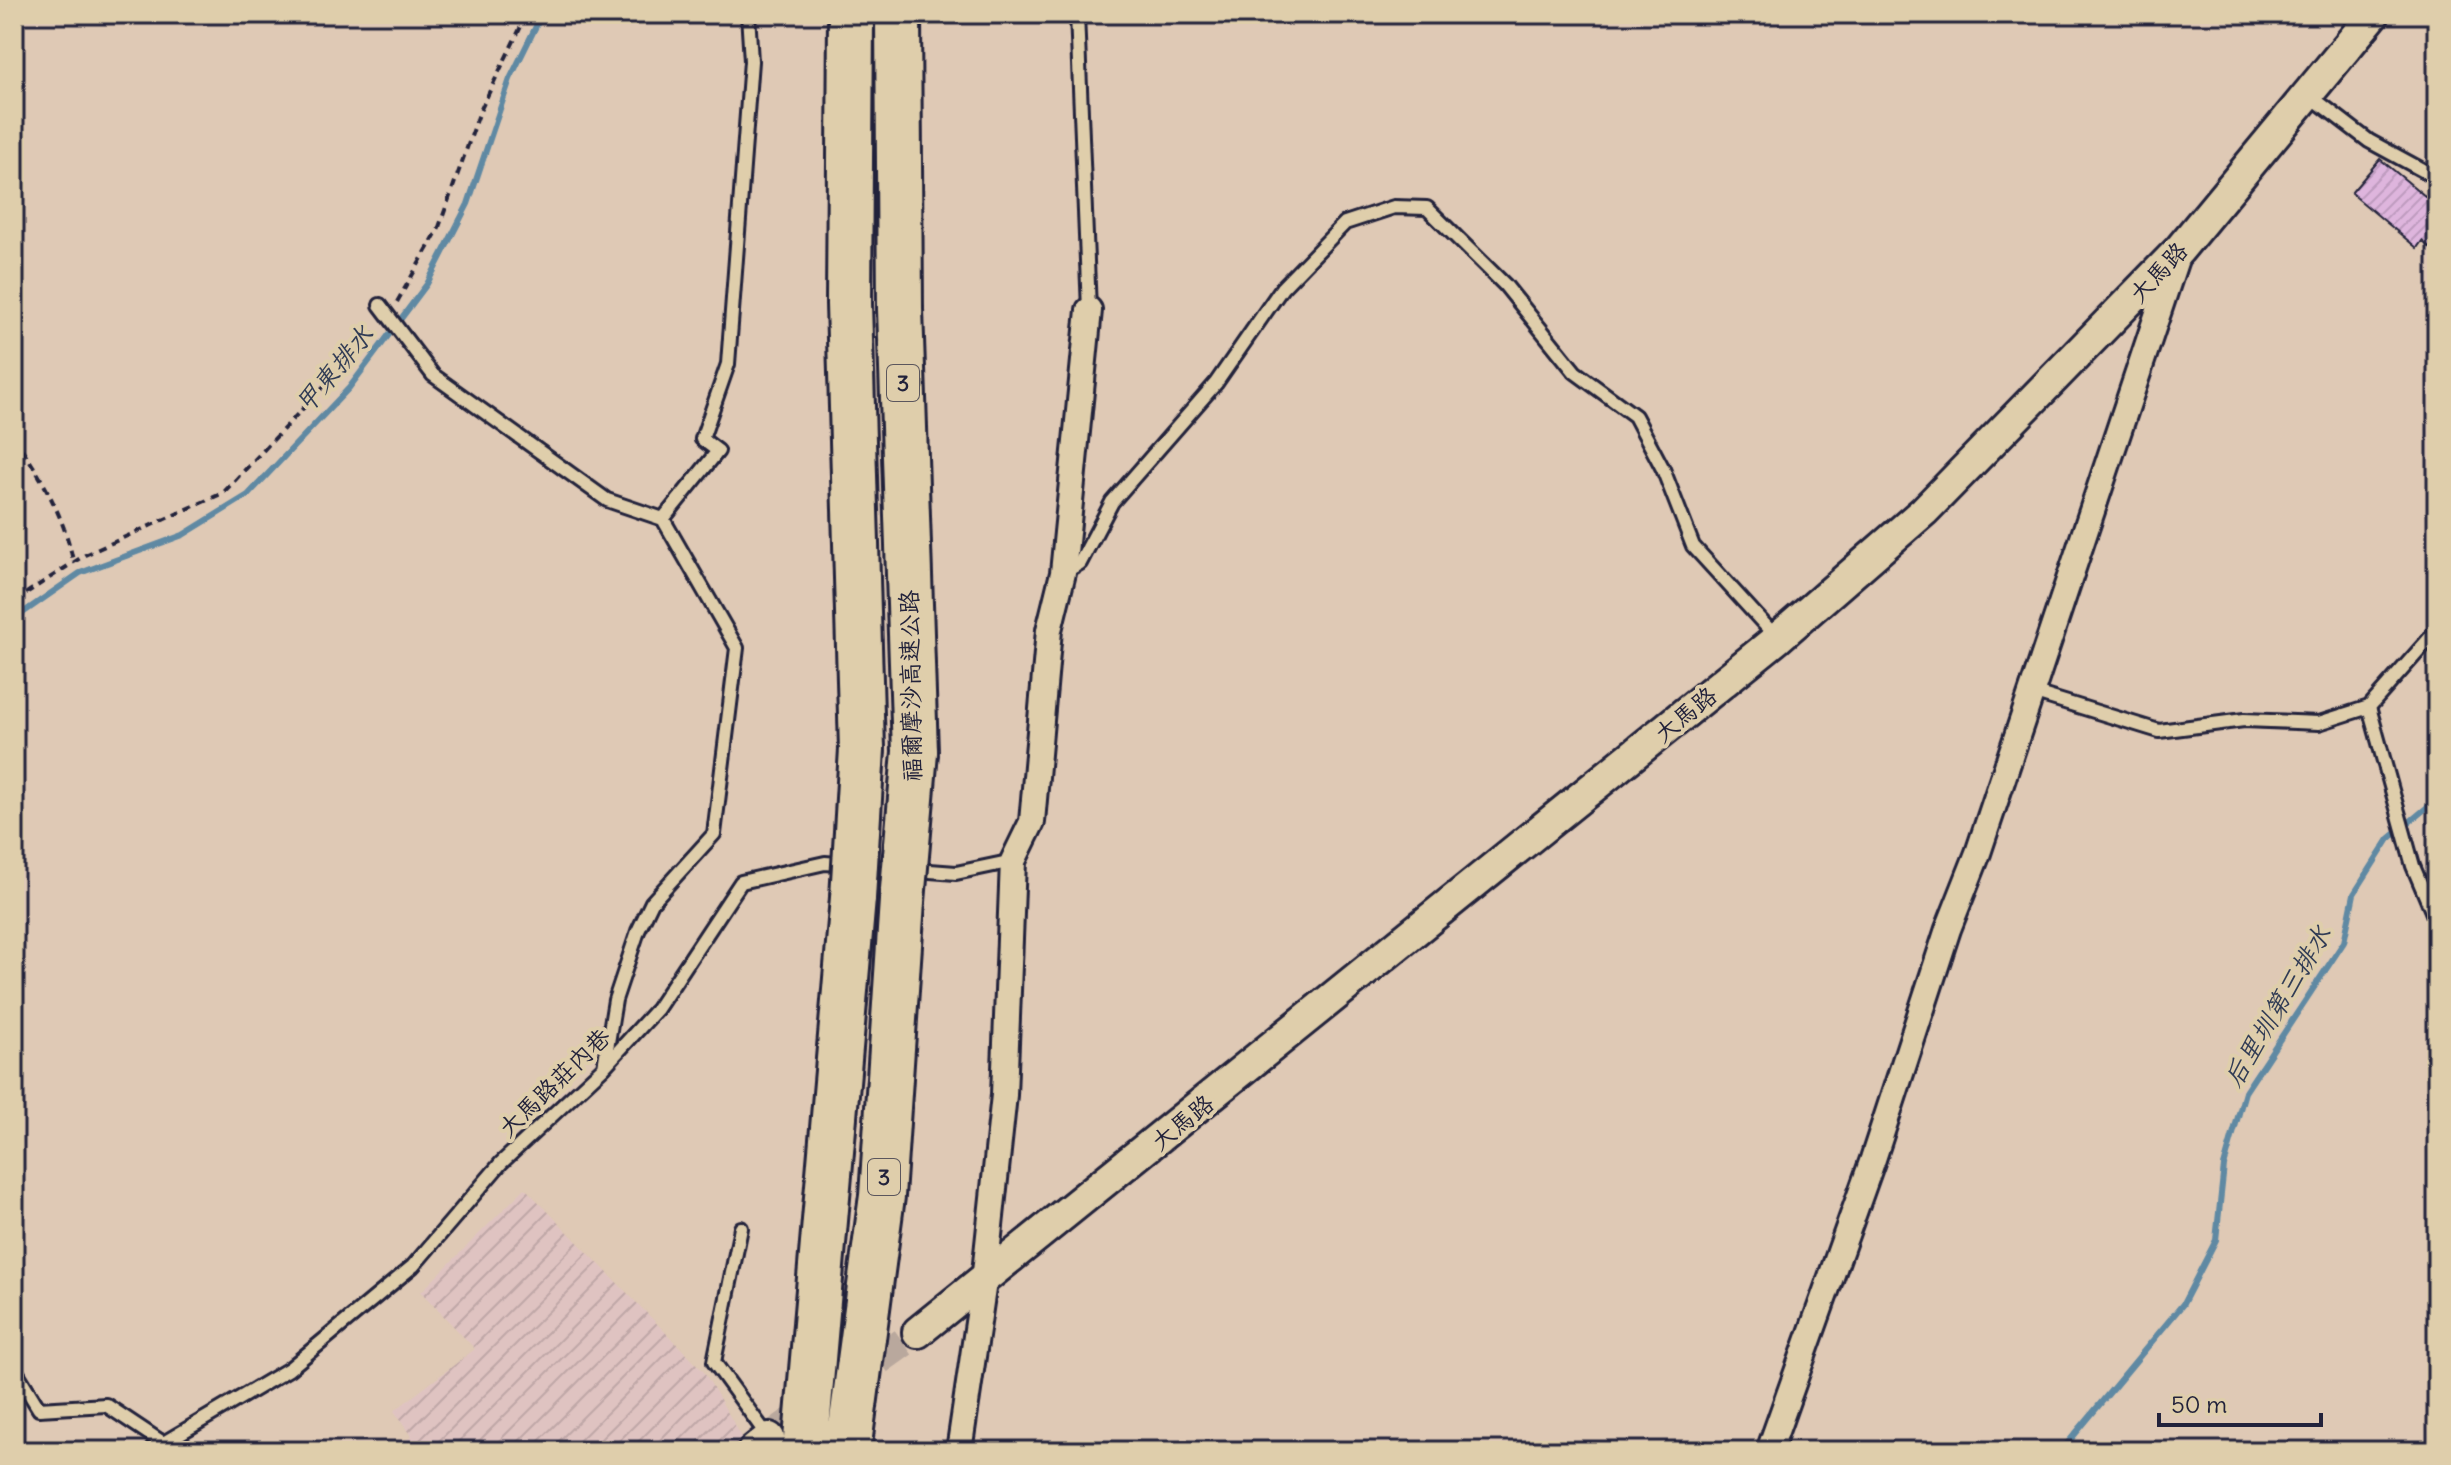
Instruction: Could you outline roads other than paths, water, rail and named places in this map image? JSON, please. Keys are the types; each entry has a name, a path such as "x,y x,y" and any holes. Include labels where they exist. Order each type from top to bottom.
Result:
{"highway":[{"name":"福爾摩沙高速公路","path":"788,1445 853,898 862,749 849,304 851,14"},
{"name":"福爾摩沙高速公路","path":"848,1451 882,1196 915,752 900,309 898,14"}],"street":[{"name":"大馬路","path":"918,1332 984,1282 1778,638 1924,511 2179,250 2374,14"},
{"path":"1769,1451 2032,692 2179,250"},
{"path":"959,1451 984,1282 1004,1095 1013,861 1032,822 1049,630 1063,573 1089,310"}],"lane":[{"path":"663,519 718,451 702,439 728,364 751,61 748,14"},
{"path":"1077,14 1089,310"},
{"path":"2308,94 2369,141 2437,178"},
{"path":"1063,573 1080,563 1112,502 1216,383 1282,288 1345,223 1394,207 1427,208 1505,285 1575,372 1635,416 1663,469 1693,546 1778,638"},
{"path":"386,308 433,375 607,500 663,519 737,648 714,834 652,902 638,931 615,1000 604,1067"},
{"path":"2032,692 2159,731 2244,720 2319,723 2369,707 2437,630"},
{"path":"2369,707 2413,866 2437,923"},
{"name":"大馬路莊內巷","path":"150,1451 289,1369 413,1266 501,1163 604,1067 657,1009 741,882 825,863 956,873 1013,861"},
{"path":"741,1228 714,1362 788,1445"},
{"path":"14,1368 39,1409 106,1405 163,1443"}],"waterway":[{"name":"甲東排水","path":"14,619 80,573 183,535 248,495 349,388 427,284 468,204 510,79 542,14"},
{"name":"后里圳第三排水","path":"2061,1451 2183,1304 2216,1240 2224,1166 2245,1092 2344,942 2354,894 2389,839 2437,799"}],"tunnel":[{"path":"769,1438 918,1332"}]}
